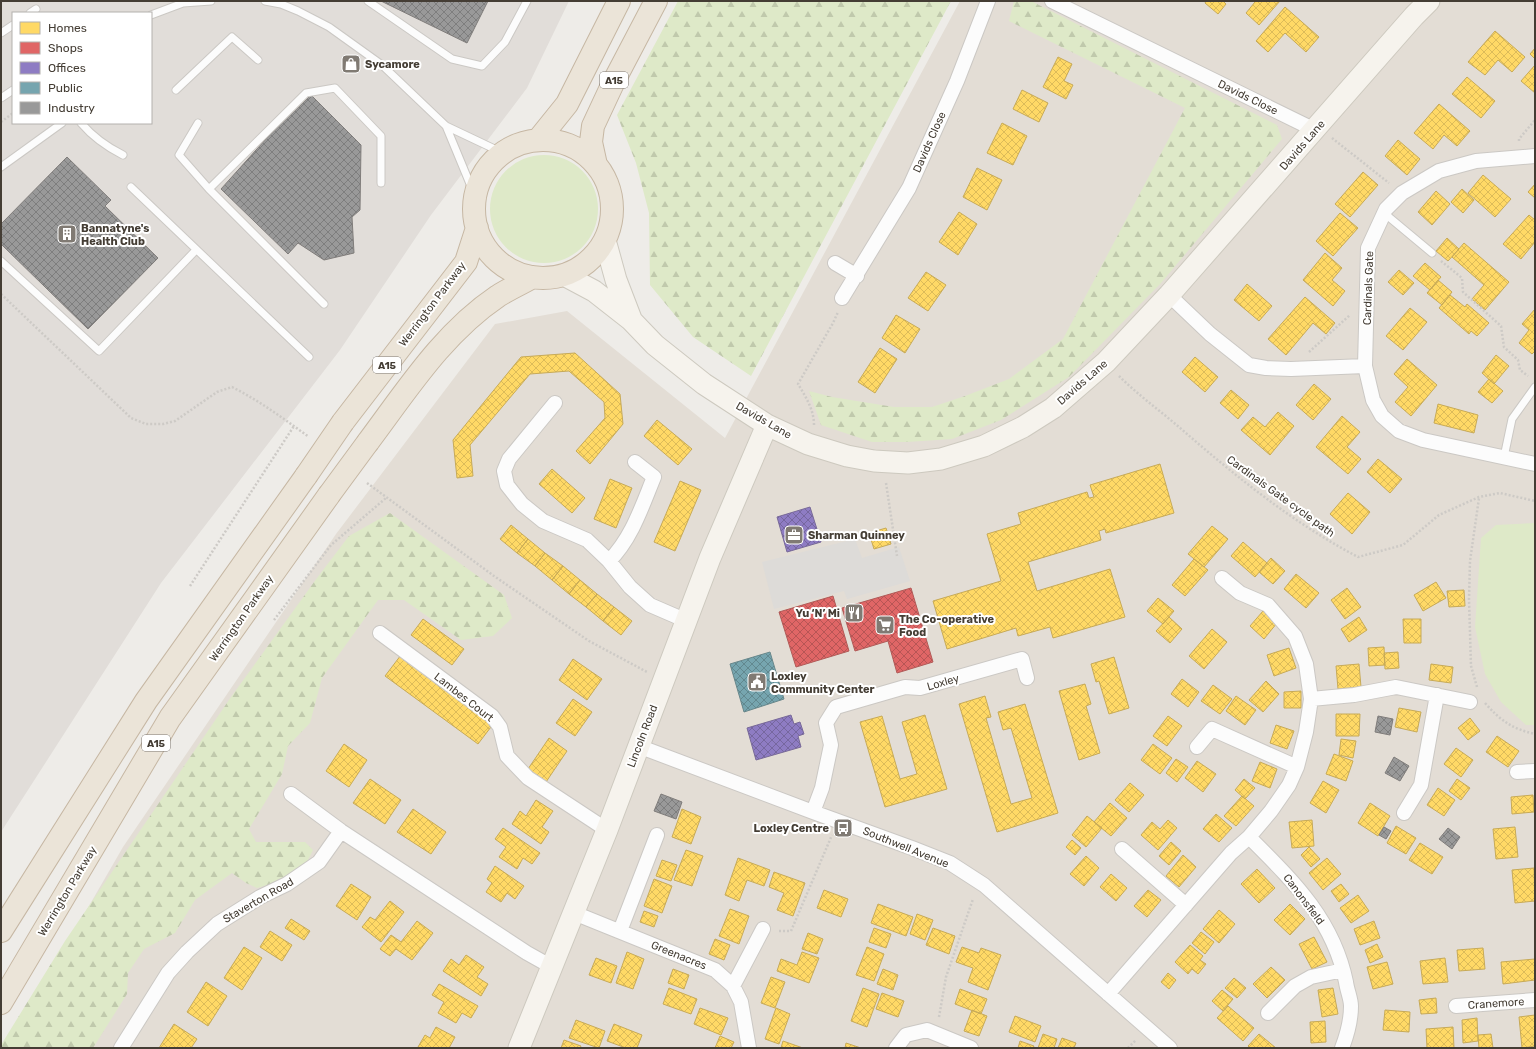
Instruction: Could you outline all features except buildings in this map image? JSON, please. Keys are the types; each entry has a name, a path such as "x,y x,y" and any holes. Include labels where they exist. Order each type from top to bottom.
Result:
{"highway":[{"name":"A15","path":"538,140 567,104 619,1"},
{"name":"A15","path":"596,165 591,142 593,126 614,81 656,1"},
{"path":"538,140 554,141 570,146 584,154 596,165 607,182 612,201 611,222 605,240 594,255 581,267 564,275 549,278 533,277 514,272 498,261 485,246 477,228 474,212 476,196 481,179 490,164 504,153 514,146 538,140"},
{"name":"Werrington Parkway","path":"1,931 146,702 344,422 466,262 477,228"},
{"name":"Werrington Parkway","path":"1,1003 170,718 329,494 438,350 456,330 498,296 533,277"}],"street":[{"name":"Davids Close","path":"842,298 857,276 909,188 957,81 988,1"},
{"name":"Davids Close","path":"1052,1 1315,130"},
{"name":"Davids Lane","path":"564,275 594,291 631,320 655,345 704,384 767,425 808,444 847,456 867,460 908,463 941,459 984,446 1023,427 1053,408 1106,362 1169,295 1414,16 1429,1"},
{"name":"Cardinals Gate","path":"1535,156 1476,161 1439,171 1402,193 1384,213 1368,248 1365,366 1376,406 1382,416 1399,431 1423,440 1535,464"},
{"name":"Davids Lane","path":"605,240 616,280 631,320"},
{"path":"835,263 857,276"},
{"path":"1169,295 1210,334 1249,365 1266,368 1291,369 1365,366"},
{"path":"555,404 509,459 504,471 507,485 522,504 543,521 587,540 609,561 630,587 650,605 687,621"},
{"name":"Lincoln Road","path":"519,1048 607,830 710,558 767,425"},
{"path":"609,561 621,549 635,523 654,477 635,462"},
{"path":"1108,994 1230,853 1249,837 1271,811 1289,785 1297,767 1306,732 1311,699 1306,664 1295,636 1268,605 1240,593 1222,578"},
{"name":"Lambes Court","path":"380,633 492,716 500,728 507,756 528,778 607,830"},
{"name":"Loxley","path":"813,812 822,788 831,746 826,723 836,707 904,687 920,688 1022,659 1027,678"},
{"path":"1311,699 1354,695 1396,687 1437,695 1476,697"},
{"path":"1404,813 1421,785 1437,695"},
{"path":"1197,747 1212,729 1297,767"},
{"name":"Southwell Avenue","path":"638,746 912,848 956,867 984,885 1170,1048"},
{"path":"1517,772 1535,771"},
{"path":"291,794 342,831 527,954 552,967"},
{"name":"Staverton Road","path":"121,1048 168,973 187,952 217,924 260,897 287,884 319,862 342,831"},
{"path":"620,931 657,835"},
{"name":"Canonsfield","path":"1249,837 1290,878 1314,909 1333,940 1343,970 1351,1006 1347,1034 1342,1048"},
{"path":"1122,849 1186,905"},
{"name":"Greenacres","path":"574,913 715,970 733,986 741,1002 749,1048"},
{"path":"733,986 763,929"},
{"path":"1269,1014 1295,986 1311,977 1343,970"},
{"name":"Cranemore","path":"1456,1006 1535,1000"},
{"path":"896,1048 906,1035 927,1030 971,1048"}],"lane":[{"path":"152,15 183,3 211,1"},
{"path":"265,1 281,2 329,27 382,65 446,126 504,153"},
{"path":"368,1 452,59 482,66 505,42 527,1"},
{"path":"1,33 12,26"},
{"path":"176,90 232,37 258,60"},
{"path":"209,189 306,93 335,88 381,136 381,183"},
{"path":"1,98 12,91"},
{"path":"198,123 179,155 209,189 324,304"},
{"path":"1,167 61,124"},
{"path":"82,124 107,147 123,155"},
{"path":"446,126 476,196"},
{"path":"132,187 309,357"},
{"path":"1384,213 1432,253"},
{"path":"1,261 99,351 196,250"},
{"path":"1504,457 1512,419 1533,390"}],"path":[{"path":"1,122 12,114"},
{"path":"1520,157 1519,139 1535,120"},
{"path":"1315,130 1335,140 1402,193"},
{"path":"1432,253 1462,278 1463,292 1501,326 1504,347 1518,360 1520,370 1531,379 1533,390"},
{"path":"1,294 131,418 146,424 163,424 175,421 217,392 232,387 266,406 309,438"},
{"path":"814,429 814,417 798,384 834,323 842,298"},
{"path":"1291,369 1367,300"},
{"name":"Cardinals Gate cycle path","path":"1106,362 1120,377 1212,456 1291,516 1328,541 1358,557 1403,545 1439,515 1480,497 1500,493 1535,501"},
{"path":"190,586 294,426"},
{"path":"368,483 386,498 494,576 589,641 651,674"},
{"path":"886,483 897,556"},
{"path":"1480,497 1470,561 1469,612 1471,666 1476,697 1498,718 1525,732 1535,734"},
{"path":"274,620 331,545 386,498"},
{"path":"763,929 790,931 834,831"},
{"path":"936,1034 946,977 973,899"},
{"path":"1128,1048 1136,1040"}],"shaded area":[{"path":"1,1 569,1 527,88 431,215 340,350 161,583 1,832"},
{"path":"960,1 1535,1 1535,1048 7,1048 123,847 336,534 495,324 567,311 725,438"},
{"path":"855,539 862,558 899,547 910,581 847,599 844,591 774,609 762,562"}],"green space":[{"path":"678,1 951,1 751,376 693,337 650,285 649,213 636,163 617,115"},
{"path":"1014,1 1031,1 1277,125 1282,139 1161,283 1069,377 1001,420 952,439 907,442 872,442 821,425 809,391 832,397 894,407 932,407 1009,379 1063,339 1185,108 1009,21"},
{"path":"544,155 565,159 582,171 594,188 598,209 594,230 582,247 565,259 544,263 523,259 506,247 494,230 490,209 494,188 506,171 523,159"},
{"path":"390,513 504,595 512,618 493,636 461,640 404,600 378,600 322,678 310,723 288,746 282,774 249,829 256,842 305,842 313,850 305,866 285,880 257,888 246,883 232,873 195,900 175,933 144,949 128,973 127,994 93,1048 1,1048 1,1045 65,941 231,697 317,578 349,536"},
{"path":"1535,523 1535,725 1526,725 1501,702 1485,674 1475,627 1481,538 1496,525"}],"place":[{"name":"Sycamore","path":"351,64"},
{"name":"Bannatyne's Health Club","path":"67,234"},
{"name":"Sharman Quinney","path":"794,535"},
{"name":"Yu ‘N’ Mi","path":"854,613"},
{"name":"The Co-operative Food","path":"885,625"},
{"name":"Loxley Community Center","path":"757,682"},
{"name":"Loxley Centre","path":"843,828"}]}
